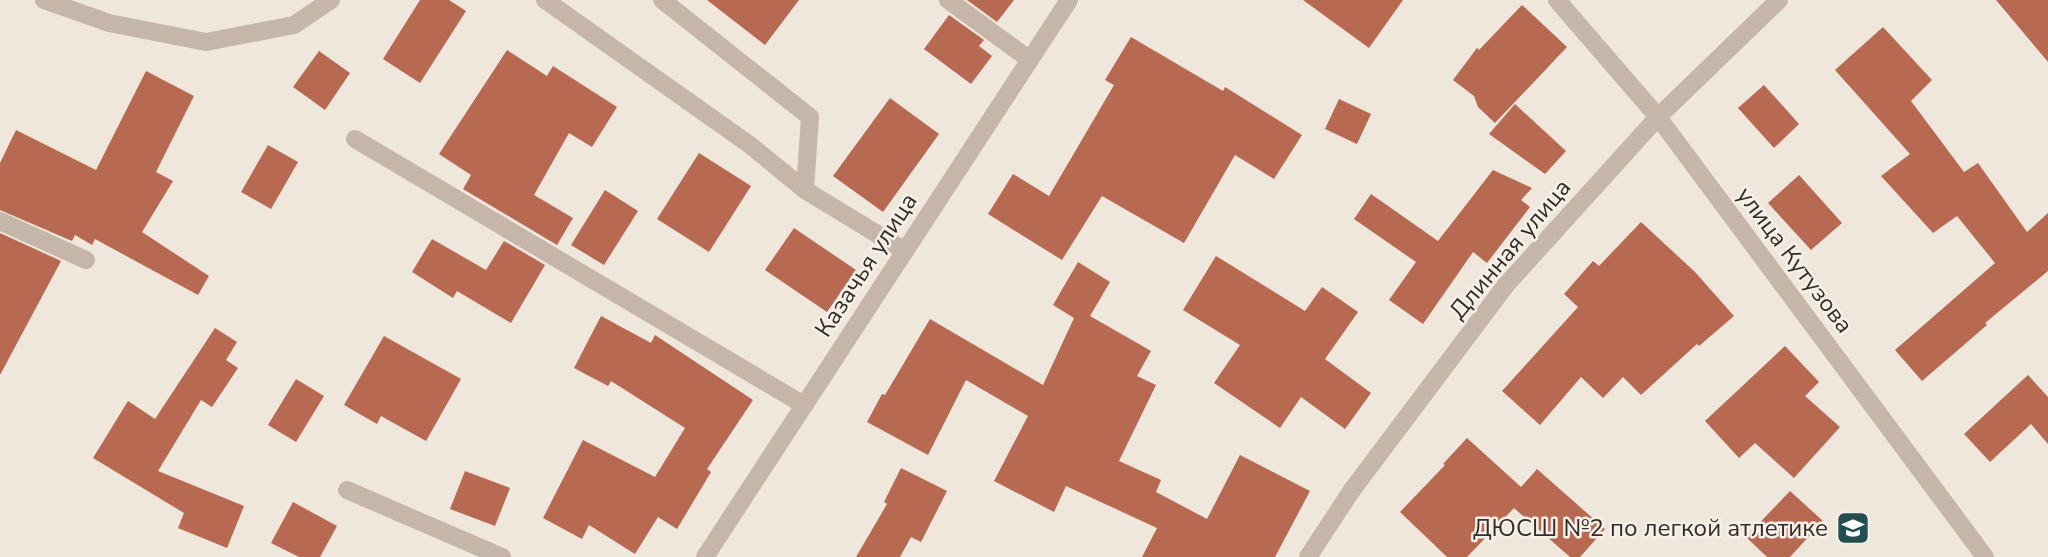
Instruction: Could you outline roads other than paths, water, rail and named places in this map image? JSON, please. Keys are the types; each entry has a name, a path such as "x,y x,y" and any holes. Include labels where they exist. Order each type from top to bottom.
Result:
{"street":[{"path":"44,0 109,23 206,42 294,25 331,0"},
{"path":"545,0 750,145 805,190 905,251"},
{"path":"662,0 810,117 805,190"},
{"path":"948,0 1030,60"},
{"name":"Казачья улица","path":"705,557 1069,0"},
{"name":"улица Кутузова","path":"1557,0 1658,117 1985,557"},
{"name":"Длинная улица","path":"1308,557 1352,489 1506,285 1658,117 1779,0"},
{"path":"355,139 804,405"},
{"path":"0,221 86,260"},
{"path":"347,491 502,557"}],"place":[{"name":"ДЮСШ №2 по легкой атлетике","path":"1853,528"}]}
